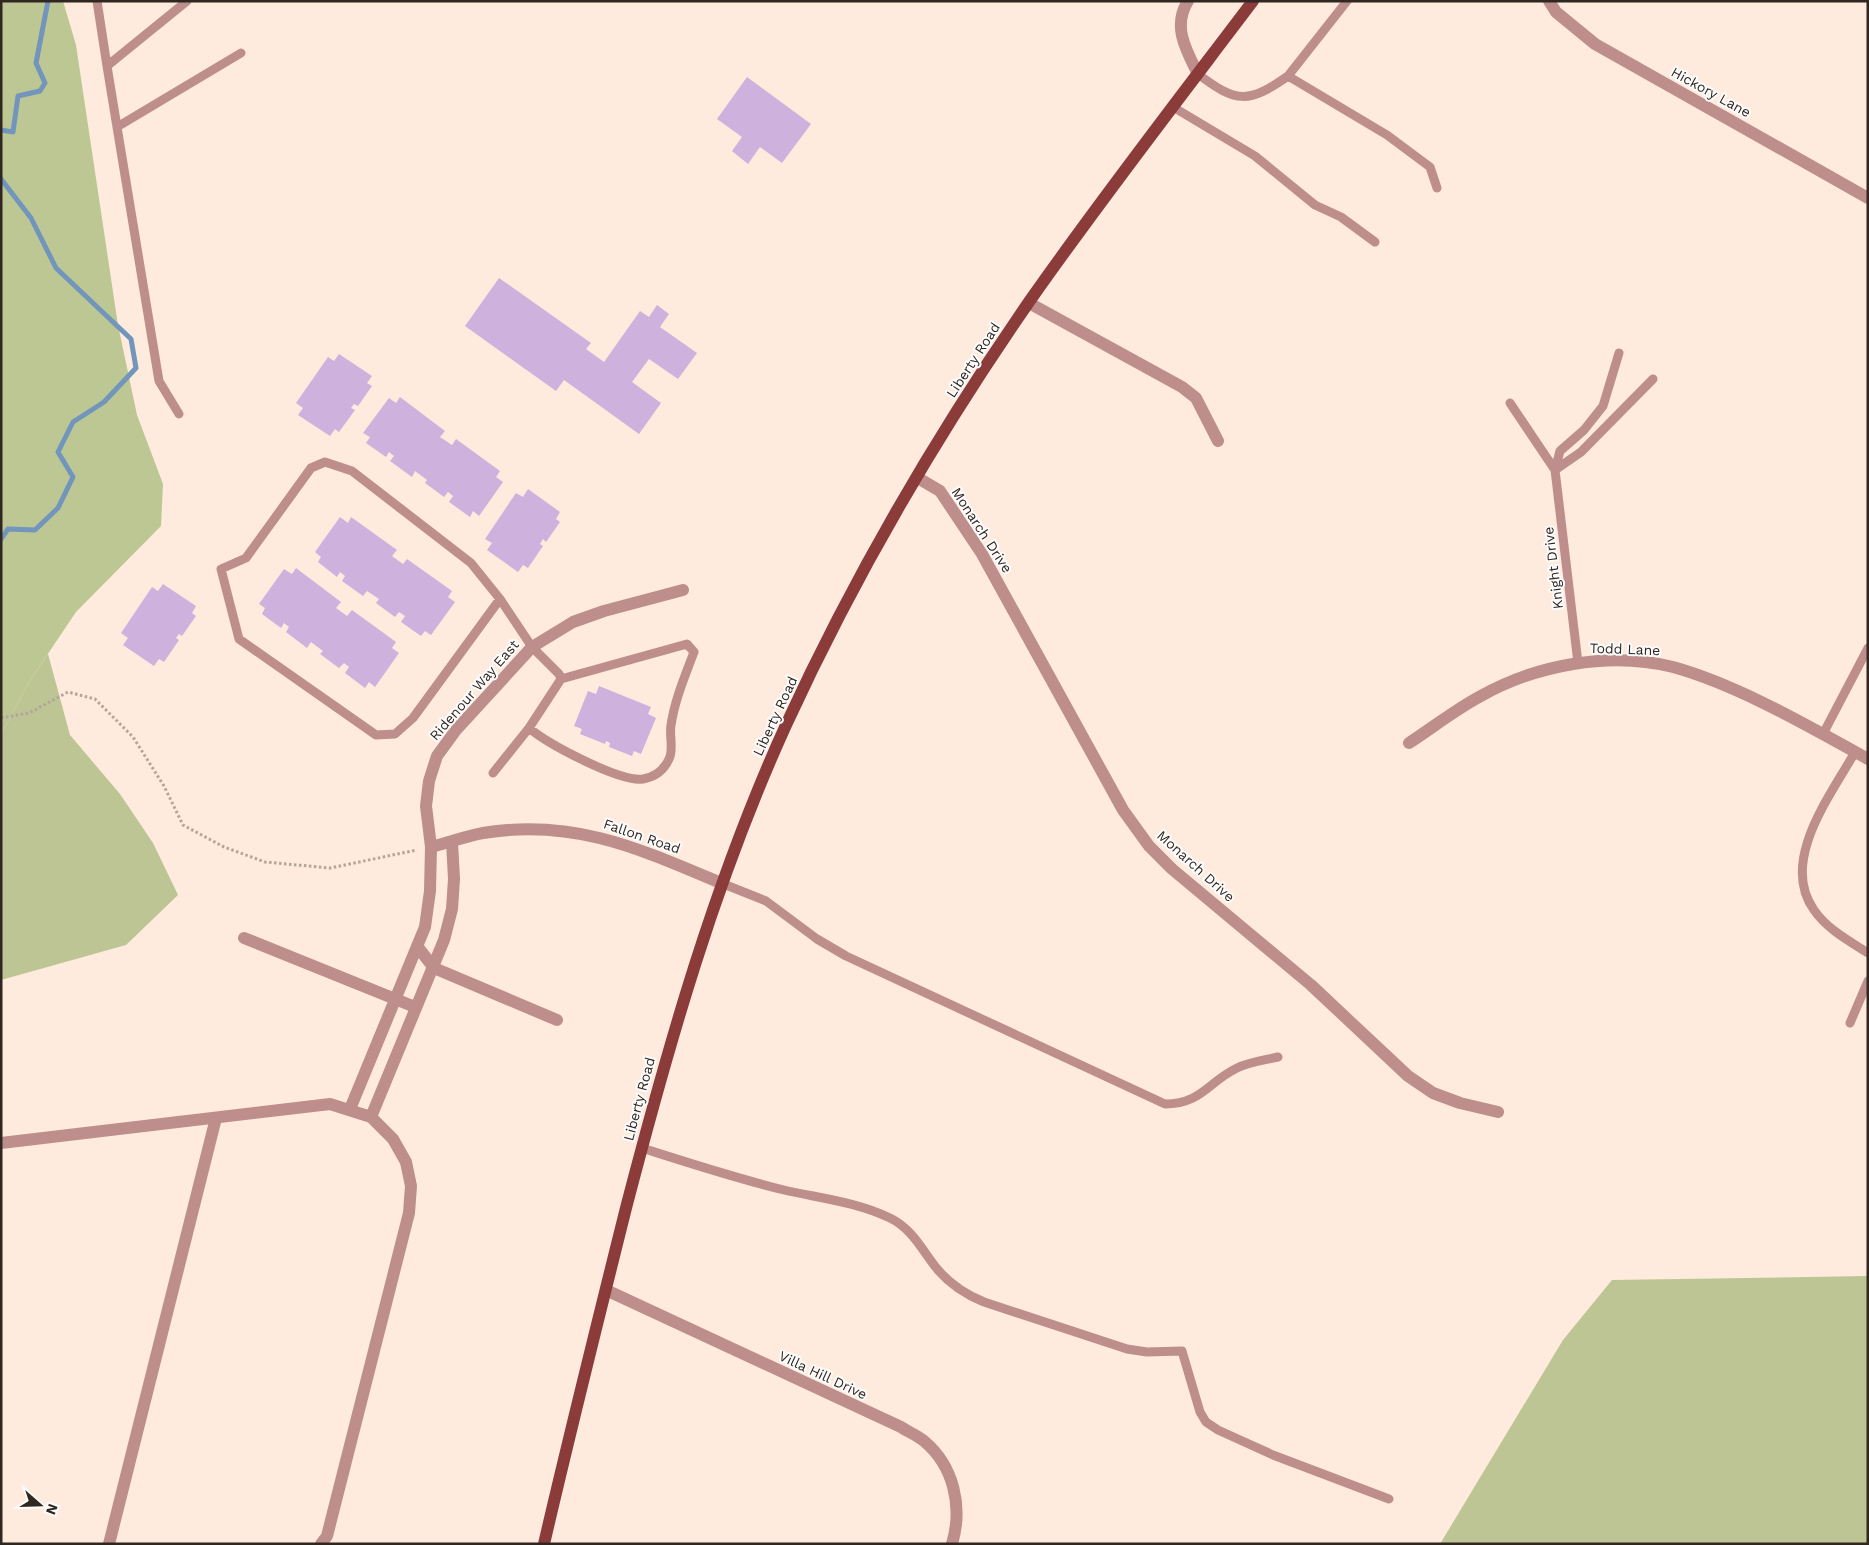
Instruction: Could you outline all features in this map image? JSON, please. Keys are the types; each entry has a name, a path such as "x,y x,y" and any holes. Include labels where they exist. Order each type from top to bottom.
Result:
{"main road":[{"name":"Liberty Road","path":"544,1544 642,1148 681,1004 721,883 802,691 855,588 966,398 1029,303 1253,1"}],"street":[{"path":"1188,1 1181,16 1182,36 1198,74"},
{"name":"Hickory Lane","path":"1549,1 1556,12 1595,44 1868,198"},
{"path":"1029,303 1182,387 1196,398 1218,441"},
{"name":"Monarch Drive","path":"918,478 940,491 982,554 1123,810 1149,846 1172,868 1311,985 1408,1076 1433,1092 1460,1103 1498,1112"},
{"name":"Ridenour Way East","path":"350,1109 424,927 430,891 431,847 426,806 429,781 436,756 456,730 532,647 574,622 604,611 683,590"},
{"name":"Todd Lane","path":"1409,743 1478,697 1521,677 1578,663 1607,661 1671,667 1707,678 1822,734 1868,759"},
{"name":"Fallon Road","path":"431,847 482,834 537,828 594,835 637,847 721,883"},
{"path":"372,1117 415,1007 434,968 452,909 452,842"},
{"path":"244,938 415,1007"},
{"path":"417,946 434,968 557,1020"},
{"path":"1,1143 330,1104 372,1117 393,1139 406,1162 412,1186 409,1213 329,1526 322,1544"},
{"path":"109,1544 216,1118"},
{"name":"Villa Hill Drive","path":"606,1290 900,1427 923,1440 937,1454 949,1474 956,1498 957,1516 952,1544"}],"lane":[{"path":"97,1 159,381 179,414"},
{"path":"107,66 187,1"},
{"path":"1198,74 1222,92 1250,97 1265,92 1288,76 1347,1"},
{"path":"118,127 241,53"},
{"path":"1288,76 1387,135 1430,167 1437,188"},
{"path":"1173,107 1255,156 1315,204 1341,216 1374,242"},
{"path":"1555,470 1560,451 1584,430 1603,406 1619,353"},
{"path":"1555,470 1582,452 1653,379"},
{"path":"1510,403 1555,470"},
{"path":"500,599 413,718 396,734 376,735 240,639 221,569 246,558 311,468 324,462 352,471 463,557 500,599 532,647 559,674 561,680"},
{"name":"Knight Drive","path":"1555,470 1578,663"},
{"path":"493,774 529,728 561,680 688,644 694,652 676,699 670,728 670,757 661,772 643,779 621,777 542,739 529,728"},
{"path":"1822,734 1868,648"},
{"path":"1855,752 1810,833 1803,858 1802,885 1814,910 1841,936 1868,953"},
{"path":"721,883 766,901 817,939 846,956 1165,1104 1179,1104 1193,1100 1238,1068 1278,1057"},
{"path":"1850,1023 1868,981"},
{"path":"642,1148 748,1181 856,1206 891,1218 906,1228 948,1281 966,1294 984,1302 1128,1349 1147,1352 1182,1351 1200,1412 1206,1422 1218,1430 1272,1455 1389,1499"}],"path":[{"path":"1,718 29,713 68,692 95,699 133,737 164,786 183,825 224,847 265,862 330,868 431,847"}],"green space":[{"path":"1,1 63,1 76,45 118,325 137,415 163,484 161,526 76,612 31,679 1,734"},
{"path":"48,654 70,735 120,794 153,843 178,895 126,945 1,980 1,734 31,679"},
{"path":"1868,1276 1868,1544 1440,1544 1563,1340 1612,1280"}],"building":[{"path":"747,77 811,124 782,163 760,147 748,164 732,151 742,137 717,119"},
{"path":"499,278 591,343 586,349 604,362 640,311 649,317 657,305 669,314 660,327 697,353 678,379 649,359 632,382 661,403 639,434 564,380 556,391 465,326"},
{"path":"339,354 372,376 367,383 372,386 358,406 354,404 351,408 355,410 339,432 335,429 330,436 298,415 303,408 296,403 328,357 334,361"},
{"path":"400,397 445,431 440,437 452,445 456,439 500,471 496,477 503,482 479,516 473,511 470,517 449,502 453,496 448,492 444,497 425,483 427,480 415,471 412,477 390,461 394,456 389,452 386,457 366,443 370,437 363,433 389,398 396,403"},
{"path":"528,489 560,512 556,519 560,522 546,542 543,539 540,544 543,546 528,568 523,565 518,572 487,550 492,543 485,539 516,493 523,497"},
{"path":"340,517 348,523 351,517 397,550 392,556 403,564 407,559 452,591 448,597 455,602 431,635 425,631 421,636 401,622 405,616 399,612 395,617 376,603 379,599 367,591 363,596 342,581 345,576 340,572 337,577 318,562 321,557 315,552"},
{"path":"296,568 341,602 336,608 347,616 352,610 396,642 392,648 399,653 375,687 369,682 365,688 345,673 349,667 344,663 339,668 320,654 323,651 311,642 307,648 286,632 289,627 284,623 281,628 262,614 265,608 259,604 284,569 292,574"},
{"path":"163,584 196,606 192,613 196,616 182,636 179,634 176,638 179,640 164,662 159,659 154,666 123,645 128,638 121,633 152,587 158,591"},
{"path":"599,686 651,707 648,714 656,718 641,754 634,751 632,756 609,747 610,743 606,741 605,744 580,734 582,729 574,726 588,691 596,694"}],"waterway":[{"path":"1,130 13,132 18,96 40,91 45,83 36,63 48,1"},
{"path":"1,179 31,218 56,268 131,339 136,368 104,402 73,422 58,452 73,477 58,508 35,530 8,529 1,539"}]}
